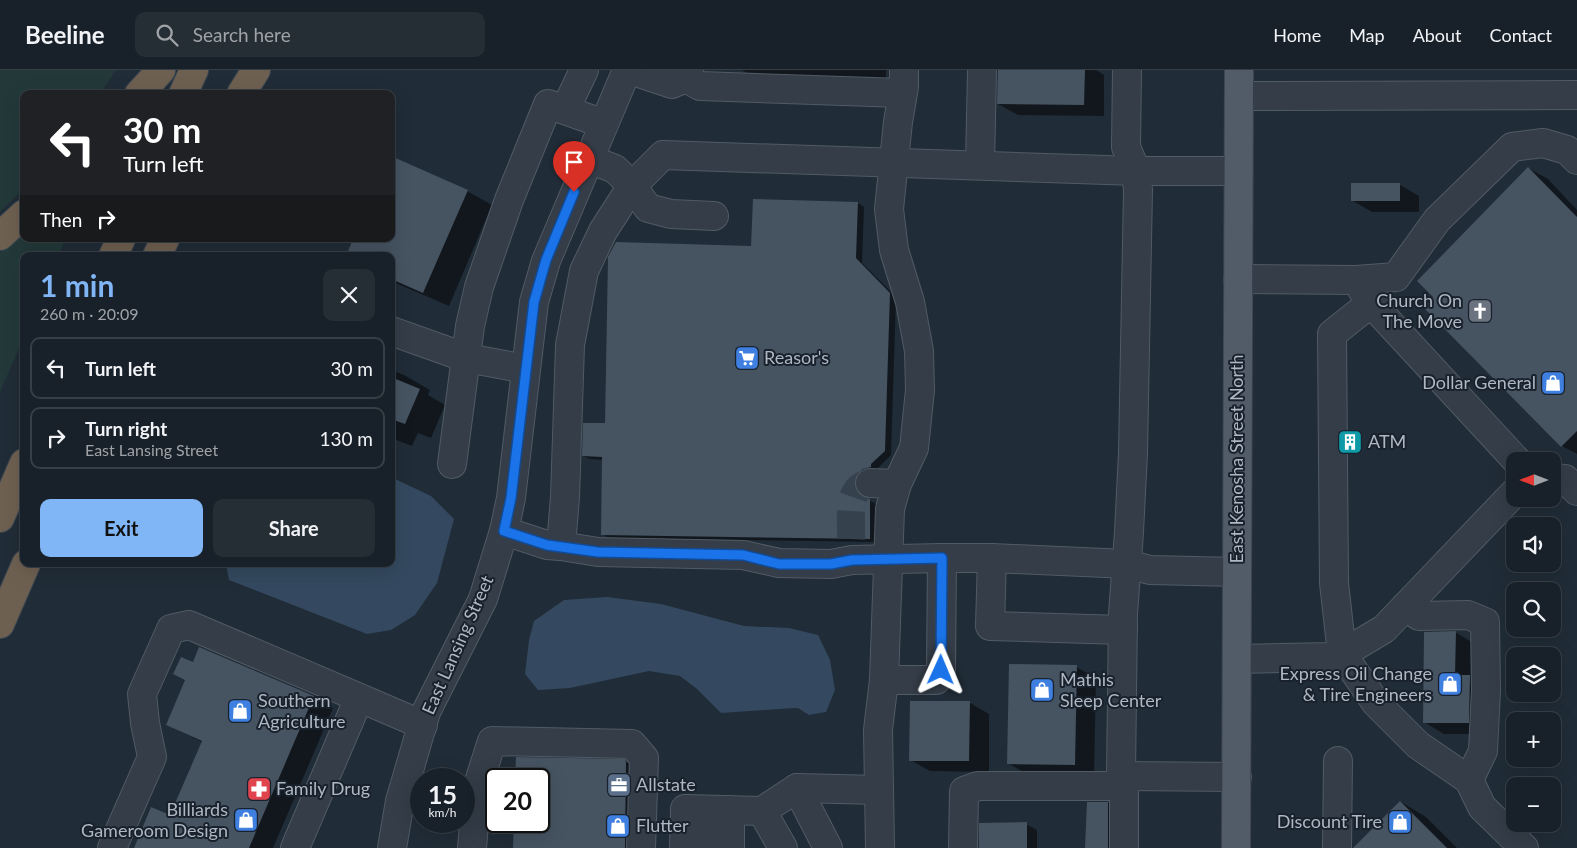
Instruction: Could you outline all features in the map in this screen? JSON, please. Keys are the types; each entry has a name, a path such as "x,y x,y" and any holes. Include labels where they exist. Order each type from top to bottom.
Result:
{"highway":[{"path":"143,90 161,70"},
{"path":"185,90 194,70"},
{"path":"229,90 237,70"},
{"path":"244,90 256,70"},
{"path":"0,236 20,218"},
{"path":"0,518 20,472"},
{"path":"0,624 25,567"}],"main road":[{"name":"East Kenosha Street North","path":"1236,848 1239,83"}],"street":[{"path":"566,110 584,70"},
{"path":"628,70 672,84 687,74 700,86 903,82 889,208 894,250 910,302 919,351 920,390 914,448 897,484 890,509 884,680 878,730 880,848"},
{"name":"East Lansing Street","path":"392,848 400,801 426,712 483,599 504,531 511,498 534,302 546,260 628,70"},
{"path":"980,165 982,70"},
{"path":"1124,848 1122,781 1123,614 1127,564 1134,391 1138,190 1136,171 1126,147 1127,70"},
{"path":"1239,83 1577,95"},
{"path":"452,464 470,326 479,288 509,200 548,104 604,124"},
{"path":"1238,279 1356,280 1396,277 1437,220 1512,147 1543,143 1567,150 1577,160"},
{"path":"561,546 565,497 570,345 584,271 603,231 632,186 663,155 1136,171 1238,171"},
{"path":"589,160 615,169 632,186 648,208 671,214 714,216"},
{"path":"1356,280 1371,303 1508,452"},
{"path":"1371,303 1332,334 1334,583 1342,654 1376,703 1418,745 1469,780 1482,807 1524,848"},
{"path":"395,333 467,358 526,368"},
{"path":"1561,479 1565,479 1577,492"},
{"path":"870,483 897,484"},
{"path":"1237,659 1330,657 1342,654 1384,629 1506,501"},
{"path":"504,531 547,545 598,552 743,555 779,564 831,564 851,550 888,560 992,558 1127,564 1150,570 1237,572"},
{"path":"884,680 936,680 941,670 942,558"},
{"path":"992,558 990,626 1123,630"},
{"path":"1406,606 1419,616 1468,615 1485,622 1486,690 1483,751 1469,780"},
{"path":"112,848 152,757 145,724 142,694 171,629 189,625 423,725"},
{"path":"295,848 359,698"},
{"path":"472,848 477,788 492,741 632,744 644,758 641,848"},
{"path":"1337,848 1338,761"},
{"path":"963,848 964,791 978,786 1236,777"},
{"path":"711,810 762,811 798,788 879,790"},
{"path":"798,788 828,848"},
{"path":"684,848 711,810"},
{"path":"707,848 711,810"},
{"path":"711,810 719,848"},
{"path":"711,810 730,848"},
{"path":"762,811 783,848"}],"green space":[{"path":"0,70 116,70 103,90 20,90 20,192 0,212"},
{"path":"20,233 20,242 65,242 60,252 20,252 20,346 0,392 0,252"}],"water":[{"path":"395,479 431,496 454,519 437,583 415,615 391,630 367,634 229,580 227,567 395,567"},
{"path":"607,597 661,604 744,626 789,628 818,635 830,660 835,690 826,712 809,715 798,708 794,708 721,713 697,689 680,676 649,671 570,688 538,690 525,674 529,640 534,621 564,600"}],"building":[{"path":"998,70 1085,70 1084,105 997,104"},
{"path":"395,158 468,190 423,293 395,281 395,252 348,252 352,242 395,242"},
{"path":"1528,167 1577,217 1577,431 1561,447 1423,307 1433,297 1417,281"},
{"path":"1351,183 1400,183 1400,201 1351,201"},
{"name":"Reasor's","path":"753,199 858,202 856,258 890,293 885,451 871,464 871,467 863,469 857,474 854,482 856,490 861,496 870,499 870,539 601,535 602,457 582,456 583,423 605,423 608,257 616,242 751,246"},
{"path":"395,379 420,389 405,424 395,420"},
{"name":"Express Oil Change & Tire Engineers","path":"1456,631 1455,675 1470,675 1469,723 1423,723 1424,632"},
{"path":"199,647 314,696 249,848 134,848 151,807 170,815 202,741 166,725 185,680 173,674 181,657 193,662"},
{"name":"Mathis Sleep Center","path":"1009,664 1077,665 1075,765 1007,764"},
{"path":"910,701 970,701 969,761 909,761"},
{"path":"516,757 625,759 625,848 513,848 514,833 550,833 550,768 516,768"},
{"name":"Discount Tire","path":"1400,801 1447,848 1353,848"},
{"path":"1087,802 1108,802 1108,848 1085,848"},
{"path":"1027,822 1027,848 979,848 979,823"}],"tunnel":[{"path":"851,539 853,497 862,486 870,483"}],"place":[{"name":"Church On The Move","path":"1480,311"},
{"name":"Reasor's","path":"747,358"},
{"name":"Dollar General","path":"1553,383"},
{"name":"ATM","path":"1350,442"},
{"name":"Express Oil Change & Tire Engineers","path":"1450,684"},
{"name":"Mathis Sleep Center","path":"1042,690"},
{"name":"Southern Agriculture","path":"240,711"},
{"name":"Allstate","path":"619,785"},
{"name":"Family Drug","path":"259,789"},
{"name":"Billiards Gameroom Design","path":"246,820"},
{"name":"Discount Tire","path":"1400,822"},
{"name":"Flutter","path":"618,826"}],"route":[{"path":"574,192 546,260 534,302 511,498 504,531 547,545 598,552 743,555 779,564 831,564 852,560 942,558 941,670"}]}
